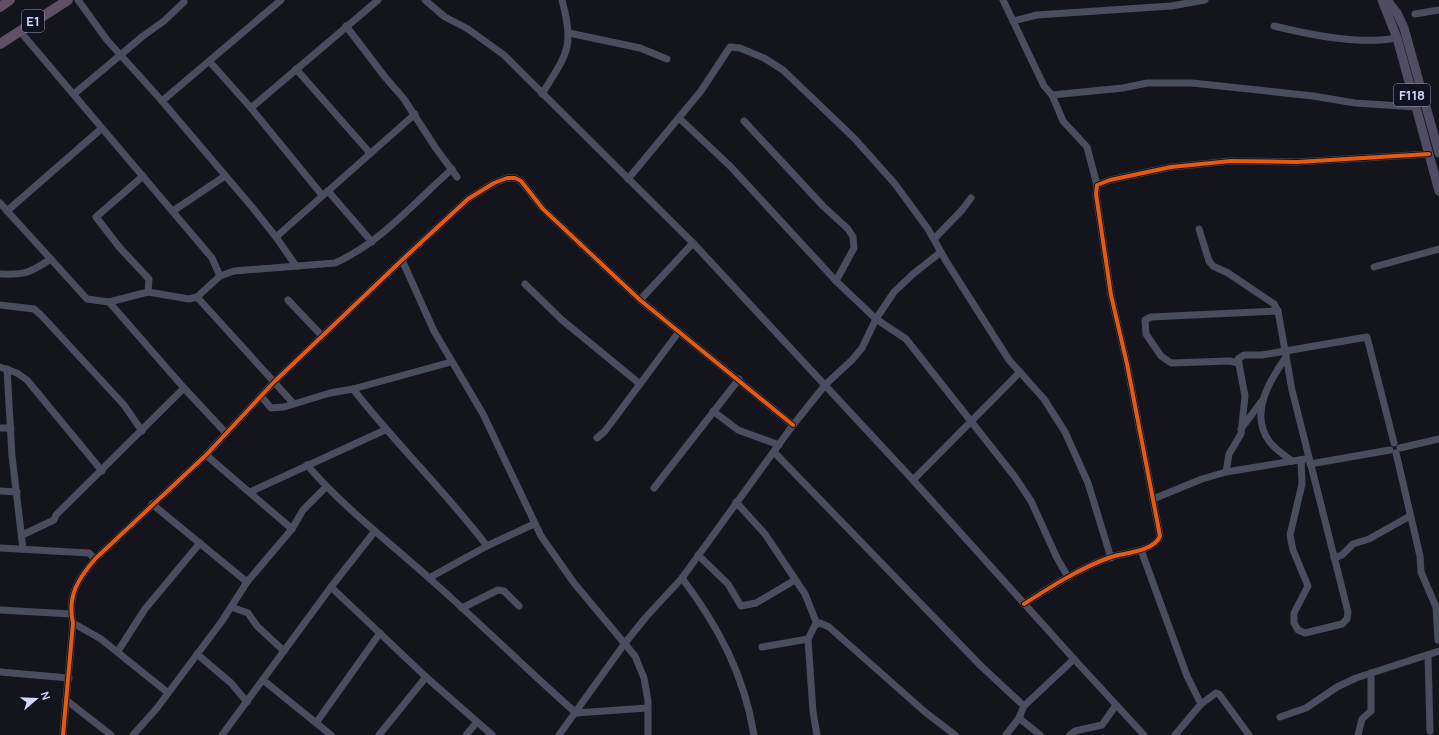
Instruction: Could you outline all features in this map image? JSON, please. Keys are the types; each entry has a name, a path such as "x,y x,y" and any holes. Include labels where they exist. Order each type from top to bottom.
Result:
{"highway":[{"name":"E1","path":"0,7 10,0"},
{"name":"E1","path":"0,44 68,0"}],"main road":[{"name":"F118","path":"1382,0 1397,38 1439,191"},
{"name":"F118","path":"1387,0 1398,13 1404,28 1439,153"}],"street":[{"path":"78,0 120,56 162,101 225,176 276,237 296,266"},
{"path":"162,101 210,62 281,0"},
{"path":"251,108 378,0"},
{"path":"425,0 445,17 468,29 504,55 693,243 826,384 894,462 1144,735"},
{"path":"542,94 568,49 569,33 562,0"},
{"path":"1003,0 1044,86 1052,95 1063,121 1088,147 1097,185 1096,194 1111,295 1160,536 1156,542 1141,550 1111,558 1068,577 1024,604"},
{"path":"1014,21 1037,15 1171,6 1205,0"},
{"path":"74,94 164,21 184,2"},
{"path":"1415,14 1439,10"},
{"path":"346,26 415,114 435,147 457,177"},
{"path":"1274,26 1305,34 1386,40 1397,38"},
{"path":"569,33 640,48 667,59"},
{"path":"24,36 74,94 101,129 212,258 220,276"},
{"path":"628,180 701,91 730,47 740,48 764,58 783,70 855,139 895,184 934,239 1009,360 1044,399 1065,432 1074,450 1088,484 1111,558"},
{"path":"210,62 325,193 372,242"},
{"path":"296,69 370,153"},
{"path":"1052,95 1123,88 1147,83 1192,83 1313,96 1356,103 1416,107"},
{"path":"276,237 415,114"},
{"path":"680,118 730,166 836,281 876,319 906,339 1010,471 1031,502 1057,558 1068,577"},
{"path":"744,121 823,206 848,229 853,237 854,248 836,281"},
{"path":"7,211 101,129"},
{"path":"1097,185 1110,180 1171,168 1231,161 1297,162 1429,154"},
{"path":"0,203 87,299 96,302 109,302 148,292 189,300 197,297 220,276 234,271 335,263 347,258 372,242 452,169"},
{"path":"143,176 96,217 120,248 149,279 148,292"},
{"path":"173,211 225,176"},
{"path":"63,735 73,623 71,614 74,588 81,576 95,559 206,455 225,432 322,336 468,199 494,183 507,178 515,178 530,190 548,214 640,300 678,333 739,379 793,425"},
{"path":"934,239 962,210 971,198"},
{"path":"1199,230 1209,261 1213,266 1228,273 1274,304 1278,311 1292,390 1348,612 1347,619 1342,624 1305,633 1298,630 1294,623 1294,613 1308,586 1293,550 1290,535 1302,484 1301,460"},
{"path":"640,300 693,243"},
{"path":"1374,267 1439,249"},
{"path":"559,735 646,617 682,578 793,425 826,384 852,360 862,348 876,319 894,292 913,274 941,252"},
{"path":"0,274 22,274 35,270 51,259"},
{"path":"402,260 434,331 483,414 534,524 574,583 626,643 635,656 644,678 648,735"},
{"path":"525,284 562,320 640,384"},
{"path":"197,297 294,404"},
{"path":"288,300 322,336"},
{"path":"109,302 184,388 225,432"},
{"path":"0,305 34,309 41,315 124,405 142,431"},
{"path":"1239,363 1229,361 1171,363 1161,356 1146,334 1145,320 1151,317 1278,311"},
{"path":"597,438 605,432 678,333"},
{"path":"1226,472 1227,460 1240,438 1245,396 1238,359 1244,355 1286,353 1367,337 1420,556 1421,572 1436,608 1438,640"},
{"path":"1286,353 1271,379 1264,397 1261,420 1268,439 1292,461"},
{"path":"261,396 271,408 294,404 330,393 353,389 451,362"},
{"path":"23,549 12,456 11,428 4,368 17,373 26,380 102,471"},
{"path":"912,480 1020,372"},
{"path":"654,488 739,379"},
{"path":"22,535 54,520 56,515 184,388"},
{"path":"353,389 385,430 437,486 487,546"},
{"path":"1241,429 1264,397"},
{"path":"713,411 738,430 779,445"},
{"path":"0,428 11,428"},
{"path":"250,492 307,464 385,430"},
{"path":"1153,499 1202,479 1226,472 1292,461 1310,461 1395,449 1439,439"},
{"path":"774,452 981,666 1024,706"},
{"path":"206,455 292,529"},
{"path":"307,464 326,487 429,578 520,664 576,713 647,708"},
{"path":"133,735 156,708 197,654 247,582 292,529 303,510 326,487"},
{"path":"0,491 17,492"},
{"path":"736,502 761,527 805,594 817,624"},
{"path":"152,504 247,582"},
{"path":"1334,558 1342,555 1353,544 1369,539 1410,516"},
{"path":"429,578 487,546 534,524"},
{"path":"226,734 284,651 331,587 375,531"},
{"path":"118,652 145,609 200,543"},
{"path":"0,548 89,553 95,559"},
{"path":"1141,550 1185,669 1201,704"},
{"path":"698,555 724,580 741,606 756,603 795,580"},
{"path":"682,578 705,609 733,661 742,684 754,735"},
{"path":"331,587 426,677 492,735"},
{"path":"462,608 498,590 504,591 519,606"},
{"path":"231,607 248,613 257,626 284,651"},
{"path":"0,610 71,614"},
{"path":"73,623 101,639 167,692"},
{"path":"817,735 813,712 808,639 813,627 817,624 823,623 925,712 954,735"},
{"path":"316,722 380,633"},
{"path":"762,647 808,639"},
{"path":"1280,717 1306,708 1337,687 1371,672 1439,651"},
{"path":"197,654 231,683 247,702"},
{"path":"1428,655 1430,731"},
{"path":"1006,735 1019,718 1024,706 1074,659"},
{"path":"0,672 69,678"},
{"path":"1358,735 1362,719 1371,711 1371,672"},
{"path":"379,735 426,677"},
{"path":"263,680 331,735"},
{"path":"1174,735 1201,704 1214,693 1219,694 1249,735"},
{"path":"66,700 111,735"},
{"path":"1070,735 1074,731 1102,725 1116,705"},
{"path":"1019,718 1040,735"},
{"path":"466,735 477,722"},
{"path":"945,735 954,735"}],"cycle path":[{"path":"1024,604 1077,572 1111,557 1146,548 1157,541 1160,536 1127,364 1111,295 1096,194 1097,185 1110,180 1171,167 1231,161 1297,162 1429,154"},
{"path":"63,735 73,623 73,596 75,588 89,566 206,455 274,382 402,260 468,199 494,183 507,178 515,178 521,181 543,209 640,300 793,425"}]}
